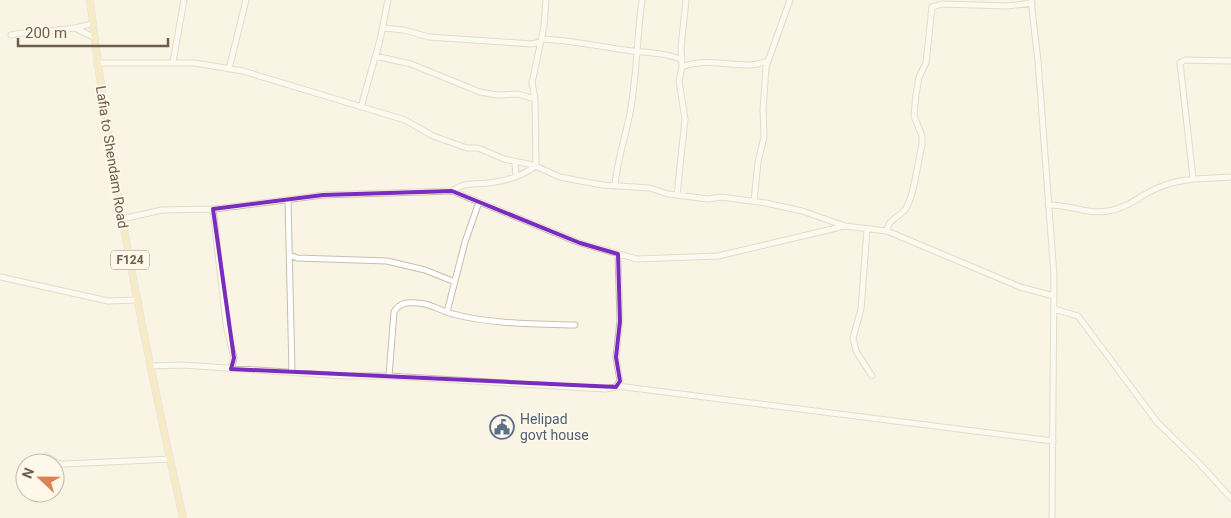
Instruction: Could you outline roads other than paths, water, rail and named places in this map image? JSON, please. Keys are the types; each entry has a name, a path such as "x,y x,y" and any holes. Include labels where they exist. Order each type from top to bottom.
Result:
{"main road":[{"name":"Lafia to Shendam Road","path":"90,0 97,63 122,219 150,366 183,518"}],"street":[{"path":"173,62 184,0"},
{"path":"228,69 246,0"},
{"path":"361,107 376,56 388,0"},
{"path":"536,166 535,99 532,83 544,26 546,0"},
{"path":"615,186 617,163 630,115 642,0"},
{"path":"677,195 685,120 679,80 682,63 686,0"},
{"path":"754,201 758,162 764,137 763,110 767,61 790,0"},
{"path":"887,232 889,222 907,207 922,145 922,136 914,116 916,94 926,63 932,7 942,4 1007,6 1032,2 1054,296 1052,518"},
{"path":"11,35 41,30 77,29 93,23"},
{"path":"383,28 404,30 429,37 532,44 540,41 576,41 637,52 673,56 682,53"},
{"path":"77,29 95,38"},
{"path":"376,56 411,64 480,92 497,95 518,94 535,99"},
{"path":"673,56 682,63 726,62 760,65 766,70"},
{"path":"1193,178 1180,62 1185,60 1231,61"},
{"path":"760,65 767,61"},
{"path":"97,63 173,62 228,69 311,90 405,120 433,136 467,148 485,150 515,162 536,166 560,178 615,186 650,188 677,195 754,201 802,211 845,226 887,232 1020,287 1054,296"},
{"path":"515,162 516,177"},
{"path":"452,191 460,186 516,177 536,166"},
{"path":"1048,205 1058,204 1106,212 1130,205 1158,188 1193,178 1231,178"},
{"path":"122,219 162,210 213,209 358,193 400,194 452,191 580,243 637,259 718,256 845,226"},
{"path":"288,200 292,372"},
{"path":"447,312 465,242 479,202"},
{"path":"213,209 226,324 234,358 231,369"},
{"path":"867,230 861,309 853,338 856,351 872,376"},
{"path":"618,254 620,321 616,357 620,382 618,386"},
{"path":"290,255 297,258 387,260 425,270 455,282"},
{"path":"290,264 297,258"},
{"path":"0,277 108,301 138,300"},
{"path":"389,376 393,353 393,316 396,308 401,304 430,304 447,312 513,322 575,325"},
{"path":"1054,309 1078,316 1157,422 1231,498"},
{"path":"150,366 183,364 231,369 605,389 618,386 1053,441"},
{"path":"65,464 171,458"}],"place":[{"name":"Helipad govt house","path":"502,427"}]}
